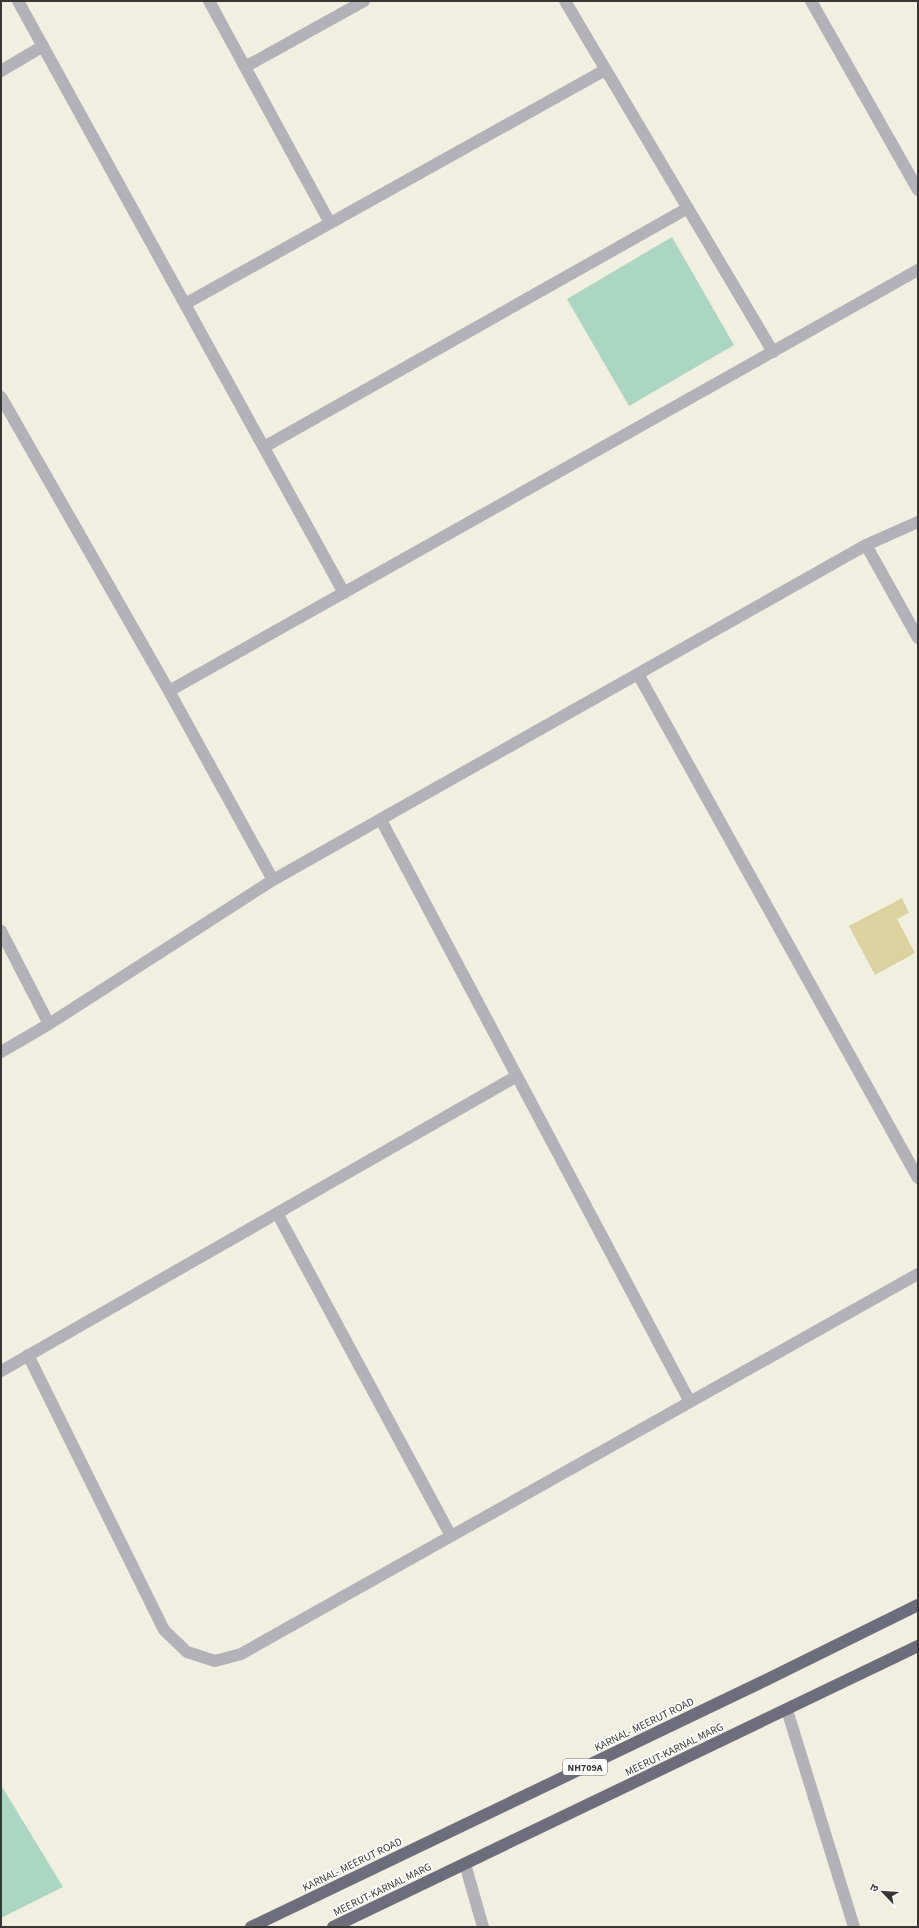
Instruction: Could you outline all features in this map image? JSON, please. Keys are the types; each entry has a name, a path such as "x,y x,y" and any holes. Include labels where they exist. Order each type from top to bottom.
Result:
{"highway":[{"name":"KARNAL- MEERUT ROAD","path":"251,1927 750,1688 918,1605"},
{"name":"MEERUT-KARNAL MARG","path":"333,1927 918,1646"}],"street":[{"path":"18,1 344,593"},
{"path":"209,1 330,223"},
{"path":"245,67 364,1"},
{"path":"565,1 773,352"},
{"path":"811,1 918,190"},
{"path":"1,71 43,46"},
{"path":"185,304 605,70"},
{"path":"264,447 688,208"},
{"path":"169,691 918,270"},
{"path":"1,397 169,691 273,880"},
{"path":"1,1052 49,1024 273,880 866,545 918,522"},
{"path":"866,545 918,638"},
{"path":"638,674 918,1178"},
{"path":"381,820 690,1402"},
{"path":"1,931 49,1024"},
{"path":"1,1371 517,1076"},
{"path":"276,1214 451,1536"},
{"path":"28,1355 164,1630 187,1652 215,1661 241,1654 918,1274"},
{"path":"786,1710 854,1927"},
{"path":"465,1864 483,1927"}],"green space":[{"path":"672,237 734,345 629,406 567,299"},
{"path":"1,1785 63,1887 1,1918"}],"building":[{"path":"902,898 909,913 897,919 915,953 875,975 849,926"}]}
